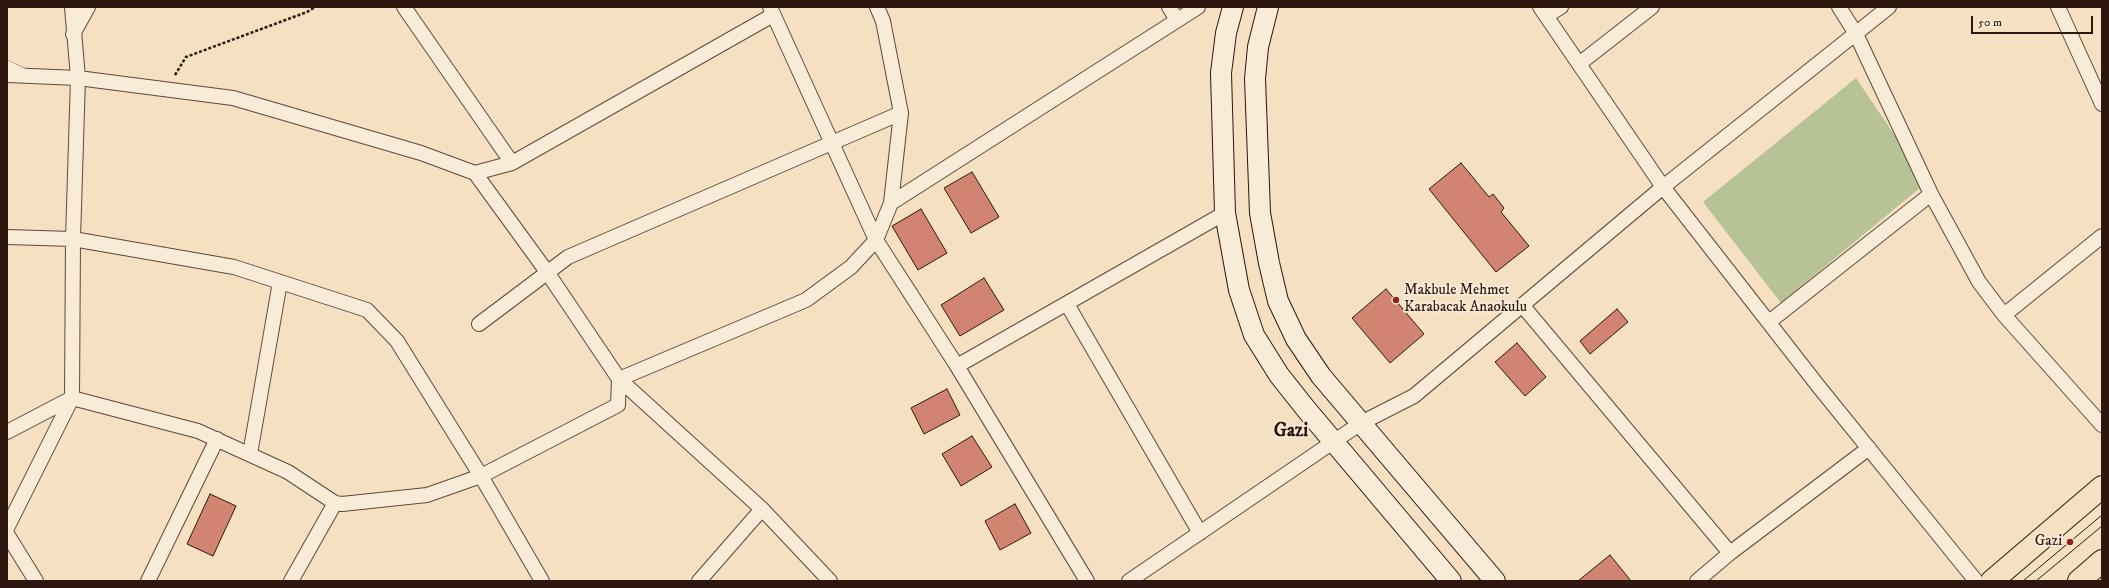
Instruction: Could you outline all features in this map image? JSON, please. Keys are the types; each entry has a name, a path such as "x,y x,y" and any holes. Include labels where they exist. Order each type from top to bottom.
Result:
{"main road":[{"path":"1233,7 1226,33 1221,73 1225,213 1239,290 1254,335 1279,375 1451,581"},
{"path":"1268,7 1258,47 1255,78 1260,213 1269,263 1278,301 1296,339 1321,376 1495,581"},
{"path":"1992,581 2102,487"},
{"path":"2079,581 2102,561"}],"street":[{"path":"73,34 88,7"},
{"path":"404,7 512,163"},
{"path":"619,380 806,300 851,267 876,240 891,203 901,113 883,22 877,7"},
{"path":"1169,7 1177,20"},
{"path":"891,203 1198,7"},
{"path":"1560,7 1543,12 1664,188 1976,581"},
{"path":"1579,64 1652,7"},
{"path":"1839,7 1856,34 1931,194 1979,282 2004,315 2102,424"},
{"path":"1129,581 1333,441 1361,423 1414,396 1664,188 1888,7"},
{"path":"2058,7 2102,104"},
{"path":"7,528 72,398 73,239 78,78 70,9"},
{"path":"475,173 512,163 771,11 876,240 957,366 1087,581"},
{"path":"7,75 78,78 233,98 421,153 475,173 547,272 619,380 762,509 830,581"},
{"path":"480,324 568,257 901,113"},
{"path":"1769,322 1931,194"},
{"path":"957,366 1225,213"},
{"path":"2004,315 2102,236"},
{"path":"7,237 73,239 234,266 368,310 397,341 481,476 542,581"},
{"path":"250,454 280,282"},
{"path":"1067,304 1200,533"},
{"path":"1522,306 1730,553"},
{"path":"7,432 72,398 198,430 288,472 335,503 342,504 426,495 481,476 618,405 619,380"},
{"path":"148,581 217,439"},
{"path":"1697,581 1730,553 1869,448"},
{"path":"292,581 335,503"},
{"path":"700,581 762,509"},
{"path":"7,534 36,581"}],"lane":[{"path":"7,64 32,76"}],"path":[{"path":"167,89 186,57 307,12 315,7"}],"green space":[{"path":"1856,78 1908,155 1921,187 1781,303 1703,202"}],"building":[{"path":"1461,163 1489,197 1493,194 1504,208 1501,212 1529,246 1496,272 1429,189"},
{"path":"972,172 999,217 971,233 944,188"},
{"path":"921,209 947,253 918,270 892,226"},
{"path":"984,278 1004,310 960,336 941,305"},
{"path":"1386,289 1424,334 1390,363 1352,318"},
{"path":"1617,309 1628,322 1590,354 1580,341"},
{"path":"1517,343 1546,377 1525,396 1495,362"},
{"path":"947,389 960,415 924,434 911,408"},
{"path":"972,436 992,467 961,486 942,454"},
{"path":"210,494 236,506 213,556 187,544"},
{"path":"1015,504 1031,533 1000,550 985,521"},
{"path":"1610,555 1631,581 1578,581"}],"tram line":[{"path":"2023,581 2102,515"},
{"path":"2036,581 2102,526"}],"place":[{"name":"Makbule Mehmet Karabacak Anaokulu","path":"1396,300"},
{"name":"Gazi","path":"2070,542"}],"district":[{"name":"Gazi","path":"1291,432"}]}
